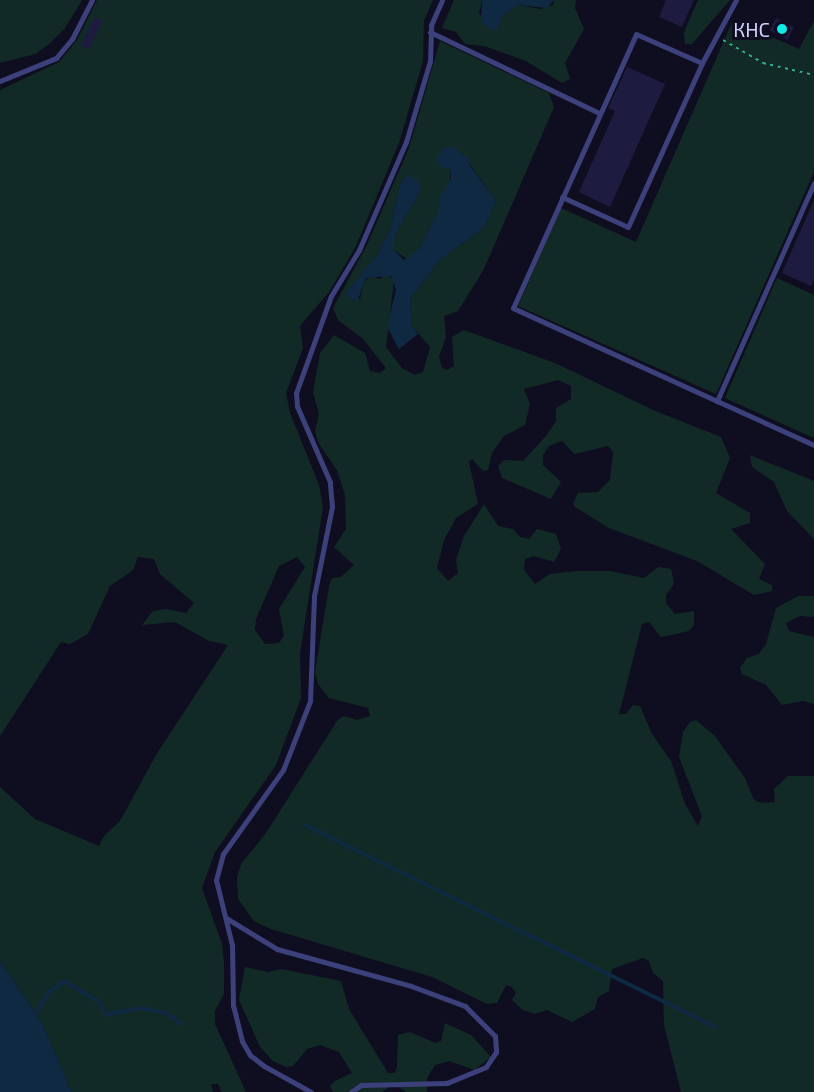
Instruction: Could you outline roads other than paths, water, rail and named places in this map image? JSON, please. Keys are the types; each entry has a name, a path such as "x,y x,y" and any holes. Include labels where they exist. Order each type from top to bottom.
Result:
{"lane":[{"path":"0,81 56,58 72,39 92,0"},
{"path":"311,1092 264,1066 250,1055 242,1041 233,1006 235,970 226,918 216,888 220,863 283,770 310,701 314,596 332,507 330,482 297,406 296,393 331,296 359,250 406,142 430,61 430,32 442,0"},
{"path":"562,197 628,227 702,63 736,0"},
{"path":"430,32 599,113"},
{"path":"702,63 636,34 513,308 814,446"},
{"path":"717,401 814,183"},
{"path":"226,918 277,949 411,986 465,1006 495,1036 496,1052 486,1067 447,1083 361,1085 351,1092"}],"water":[{"path":"482,0 554,0 547,8 518,5 502,16 498,28 492,31 481,21"},
{"path":"445,147 454,147 470,160 469,164 496,201 484,228 440,260 410,299 412,326 418,334 399,349 387,327 396,290 391,276 366,278 357,302 345,294 377,255 390,229 401,181 409,175 420,182 421,190 394,237 394,250 404,260 419,249 438,211 440,196 451,179 450,168 441,168 436,159"},
{"path":"0,961 42,1023 72,1092 0,1092"}],"waterway":[{"path":"305,825 715,1027"},
{"path":"34,1017 49,992 64,981 100,1002 106,1015 139,1008 166,1013 181,1024"}],"place":[{"name":"КНС","path":"782,29"}]}
